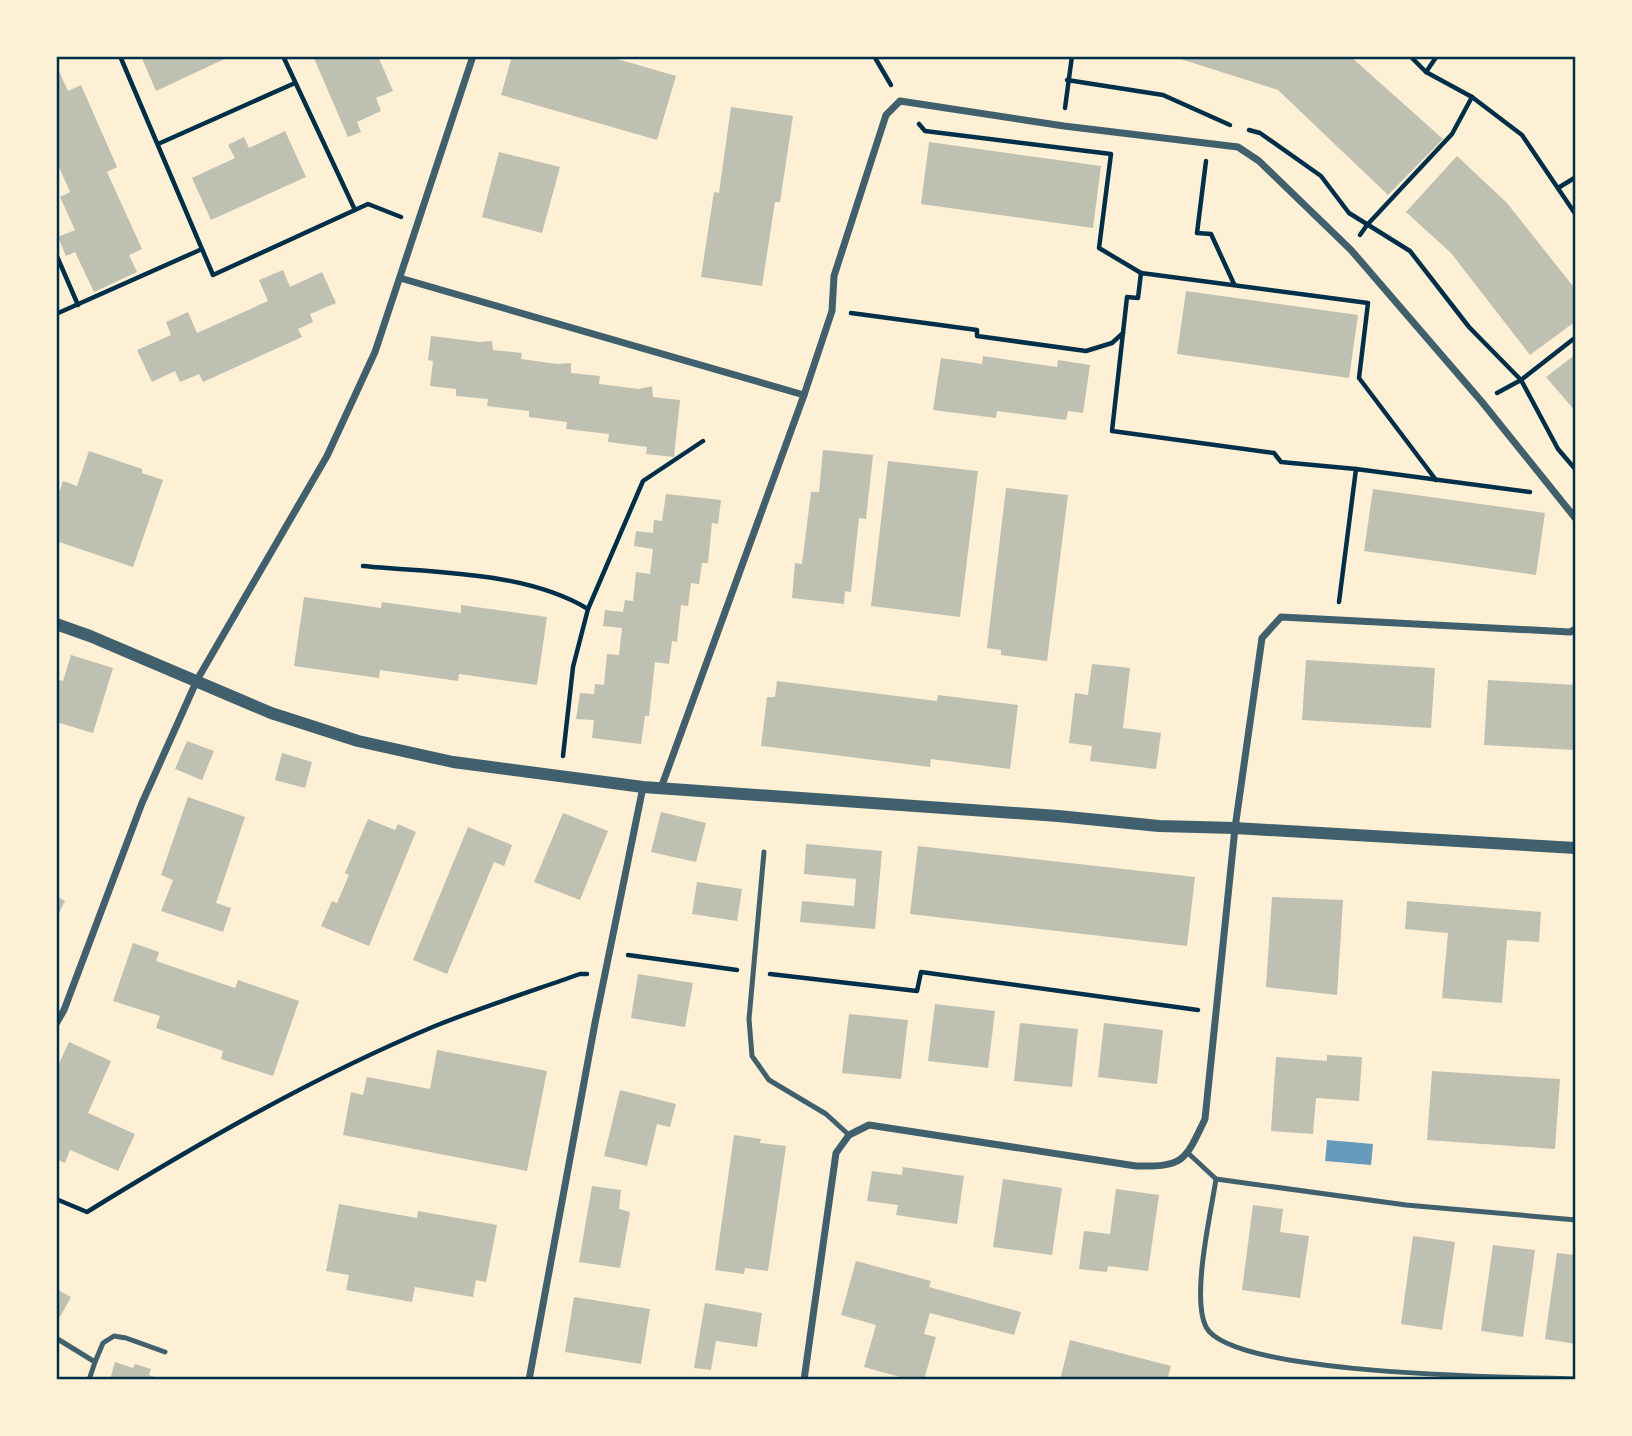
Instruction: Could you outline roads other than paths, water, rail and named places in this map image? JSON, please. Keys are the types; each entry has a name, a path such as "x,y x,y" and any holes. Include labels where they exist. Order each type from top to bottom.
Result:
{"street":[{"path":"56,1024 142,803 197,680 327,456 375,352 473,56"},
{"path":"661,788 804,395 832,311 834,276 886,115 900,102 1064,126 1238,147 1259,161 1351,250 1482,402 1576,519"},
{"path":"400,278 804,395"},
{"path":"804,1380 836,1153 849,1135 869,1125 1136,1166 1168,1167 1188,1153 1205,1119 1235,828 1262,638 1281,617 1570,632 1576,629"},
{"path":"56,624 197,680 271,713 358,741 453,762 643,787 1058,816 1159,826 1576,848"},
{"path":"529,1380 643,787"}],"lane":[{"path":"764,852 749,1019 752,1056 769,1080 826,1114 849,1135"},
{"path":"1188,1153 1216,1179 1406,1205 1576,1220"},
{"path":"1216,1179 1202,1272 1201,1305 1207,1328 1232,1347 1379,1372 1576,1379"},
{"path":"89,1380 103,1343 114,1336 165,1352"},
{"path":"56,1338 95,1363"}],"water":[{"path":"1327,1140 1373,1144 1371,1165 1325,1161"}]}
